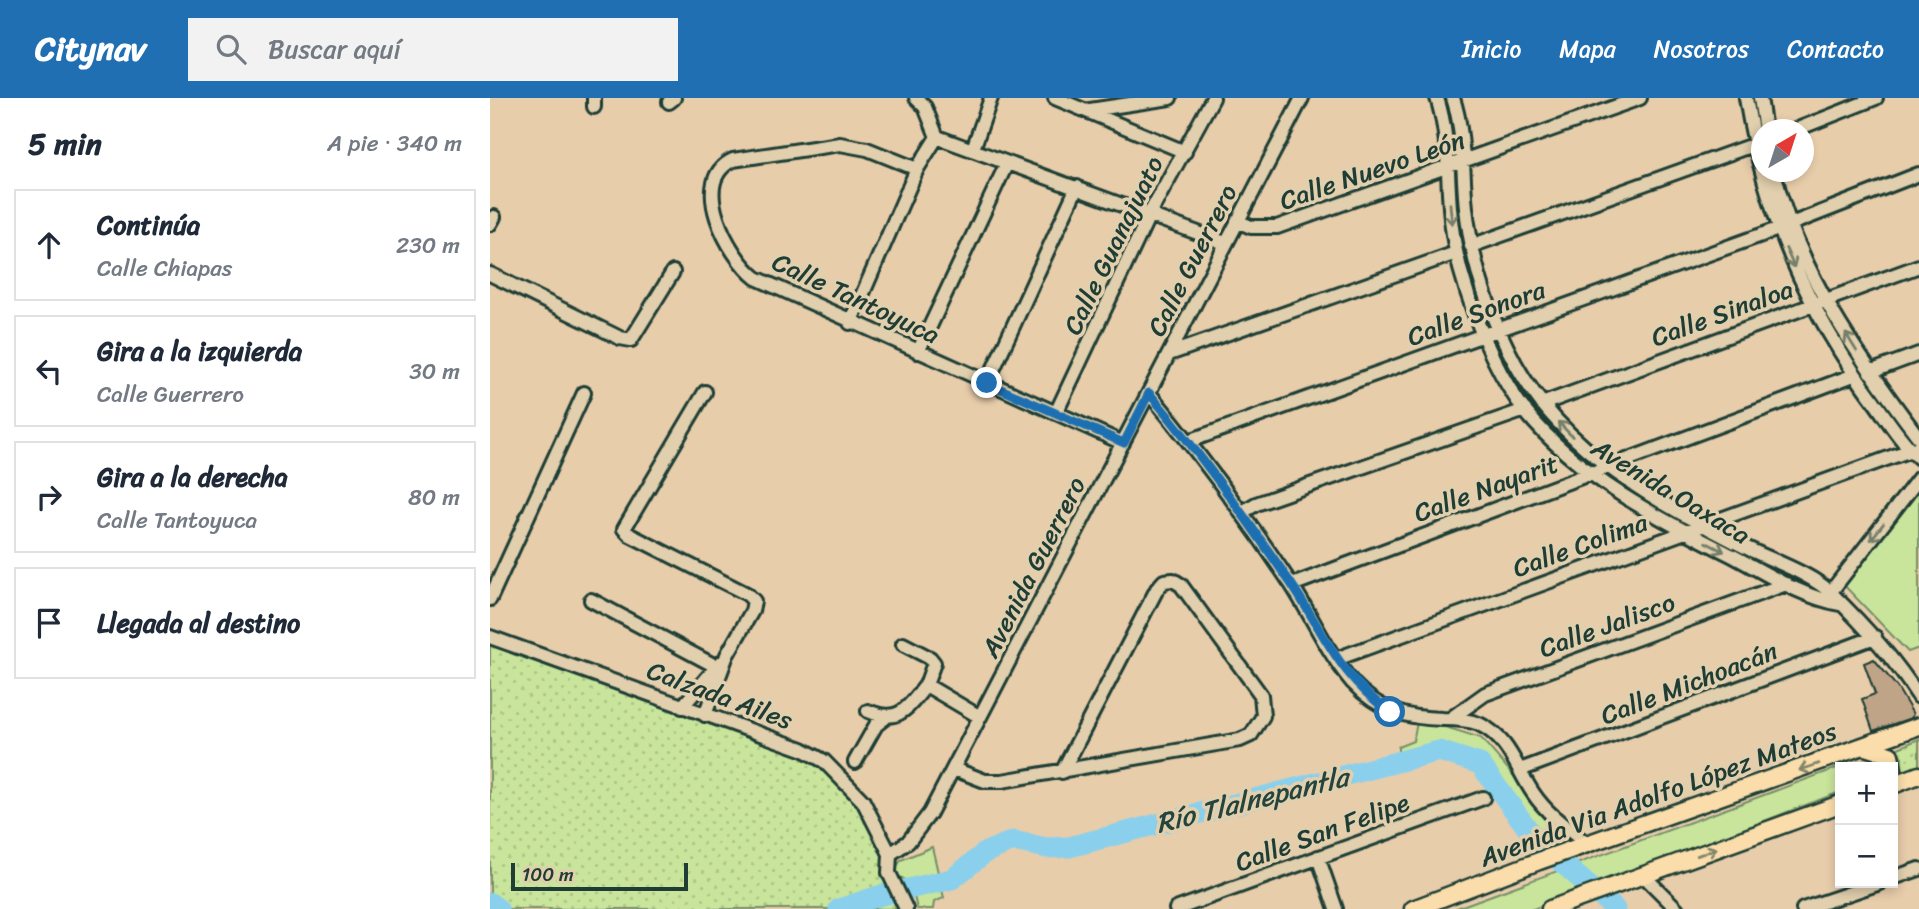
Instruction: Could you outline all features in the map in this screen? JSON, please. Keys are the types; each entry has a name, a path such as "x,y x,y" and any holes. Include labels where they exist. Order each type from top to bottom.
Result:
{"main road":[{"name":"Avenida Via Adolfo López Mateos","path":"1413,909 1565,851 1919,726"},
{"path":"1865,747 1890,755 1892,762"},
{"path":"1898,783 1919,775"},
{"path":"1555,907 1835,806"}],"street":[{"path":"916,98 925,107 937,137 1150,213 1225,243"},
{"path":"973,149 991,98"},
{"path":"1055,98 1185,152"},
{"path":"1089,110 1170,98"},
{"name":"Calle Guanajuato","path":"1056,413 1150,213 1213,98"},
{"name":"Calle Guerrero","path":"1124,443 1302,98"},
{"name":"Avenida Oaxaca","path":"1437,98 1446,126 1450,209 1457,253 1483,334 1525,410 1591,473 1685,532 1786,583 1827,596"},
{"name":"Avenida Oaxaca","path":"1453,98 1460,120 1471,246 1497,329 1542,404 1607,468 1840,604 1895,660 1919,697"},
{"name":"Calle Nuevo León","path":"1237,221 1251,227 1277,227 1640,98"},
{"path":"1746,98 1752,119"},
{"path":"1760,98 1763,119"},
{"path":"1814,122 1876,98"},
{"path":"850,323 917,169 937,137"},
{"name":"Calle Tantoyuca","path":"917,169 867,149 840,144 733,160 722,165 715,174 712,185 714,209 741,264 748,272 850,323 1124,443"},
{"path":"1471,246 1751,146"},
{"path":"918,352 1007,163"},
{"path":"1791,224 1919,174"},
{"path":"1767,182 1778,229 1819,302 1854,375 1916,452"},
{"path":"1777,182 1819,302 1919,438"},
{"path":"987,383 1077,187"},
{"name":"Calle Sonora","path":"1189,441 1778,229"},
{"path":"1169,354 1457,253"},
{"name":"Calle Sinaloa","path":"1542,404 1919,266"},
{"path":"490,274 620,338 631,340 673,272"},
{"path":"1870,372 1919,354"},
{"name":"Calle Nayarit","path":"1292,585 1854,375"},
{"path":"682,707 719,668 752,611 754,601 747,594 630,535 624,529 705,392"},
{"path":"490,599 584,393"},
{"path":"1149,393 1189,441 1292,585 1336,659 1353,682 1390,712 1413,718 1475,722 1493,732 1506,745 1547,811 1587,844"},
{"path":"1241,513 1256,505 1525,410"},
{"name":"Avenida Guerrero","path":"890,854 920,829 1124,443"},
{"name":"Calle Colima","path":"1336,659 1702,525 1916,452"},
{"path":"1827,596 1919,478"},
{"path":"954,769 993,781 1062,772 1240,740 1259,726 1263,716 1261,695 1181,585 1173,580 1164,581 1157,589 1062,772"},
{"name":"Calle Jalisco","path":"1450,719 1461,708 1485,694 1786,583"},
{"path":"591,600 719,668"},
{"name":"Calzada Ailes","path":"490,637 802,749 824,761 863,801 890,854"},
{"name":"Calle Michoacán","path":"1520,770 1875,637"},
{"path":"855,762 876,725 907,707 926,685 934,663 930,658 903,644"},
{"path":"705,715 719,668"},
{"path":"926,685 982,715"},
{"path":"868,711 885,718"},
{"name":"Calle San Felipe","path":"1176,909 1483,797"},
{"path":"890,854 891,879 904,907"},
{"path":"1318,857 1336,909"},
{"path":"1898,876 1919,869"},
{"path":"1643,876 1677,909"},
{"path":"1803,909 1865,888"}],"green space":[{"path":"1919,490 1919,648 1908,652 1838,579"},
{"path":"490,640 690,711 822,767 841,781 864,808 880,840 904,909 490,909"},
{"path":"1429,722 1481,738 1514,776 1536,809 1564,836 1549,842 1543,837 1481,756 1446,746 1398,753 1398,747 1413,741 1417,723"},
{"path":"1919,739 1919,766 1901,772 1902,757 1896,749"},
{"path":"1835,769 1835,794 1533,909 1454,909"},
{"path":"932,847 944,898 934,902 933,909 917,909 911,883 893,873 901,860"}],"building":[{"path":"1874,659 1897,687 1913,714 1911,718 1873,731 1862,699 1875,694 1864,663"}],"waterway":[{"name":"Río Tlalnepantla","path":"839,909 882,895 952,879 986,852 1013,841 1047,848 1069,847 1439,751 1480,764 1536,840 1615,909"},
{"name":"Río Tlalnepantla","path":"490,903 498,909"}],"route":[{"path":"987,383 1124,443 1149,393 1189,441 1292,585 1336,659 1353,682 1370,699 1390,712"}]}
